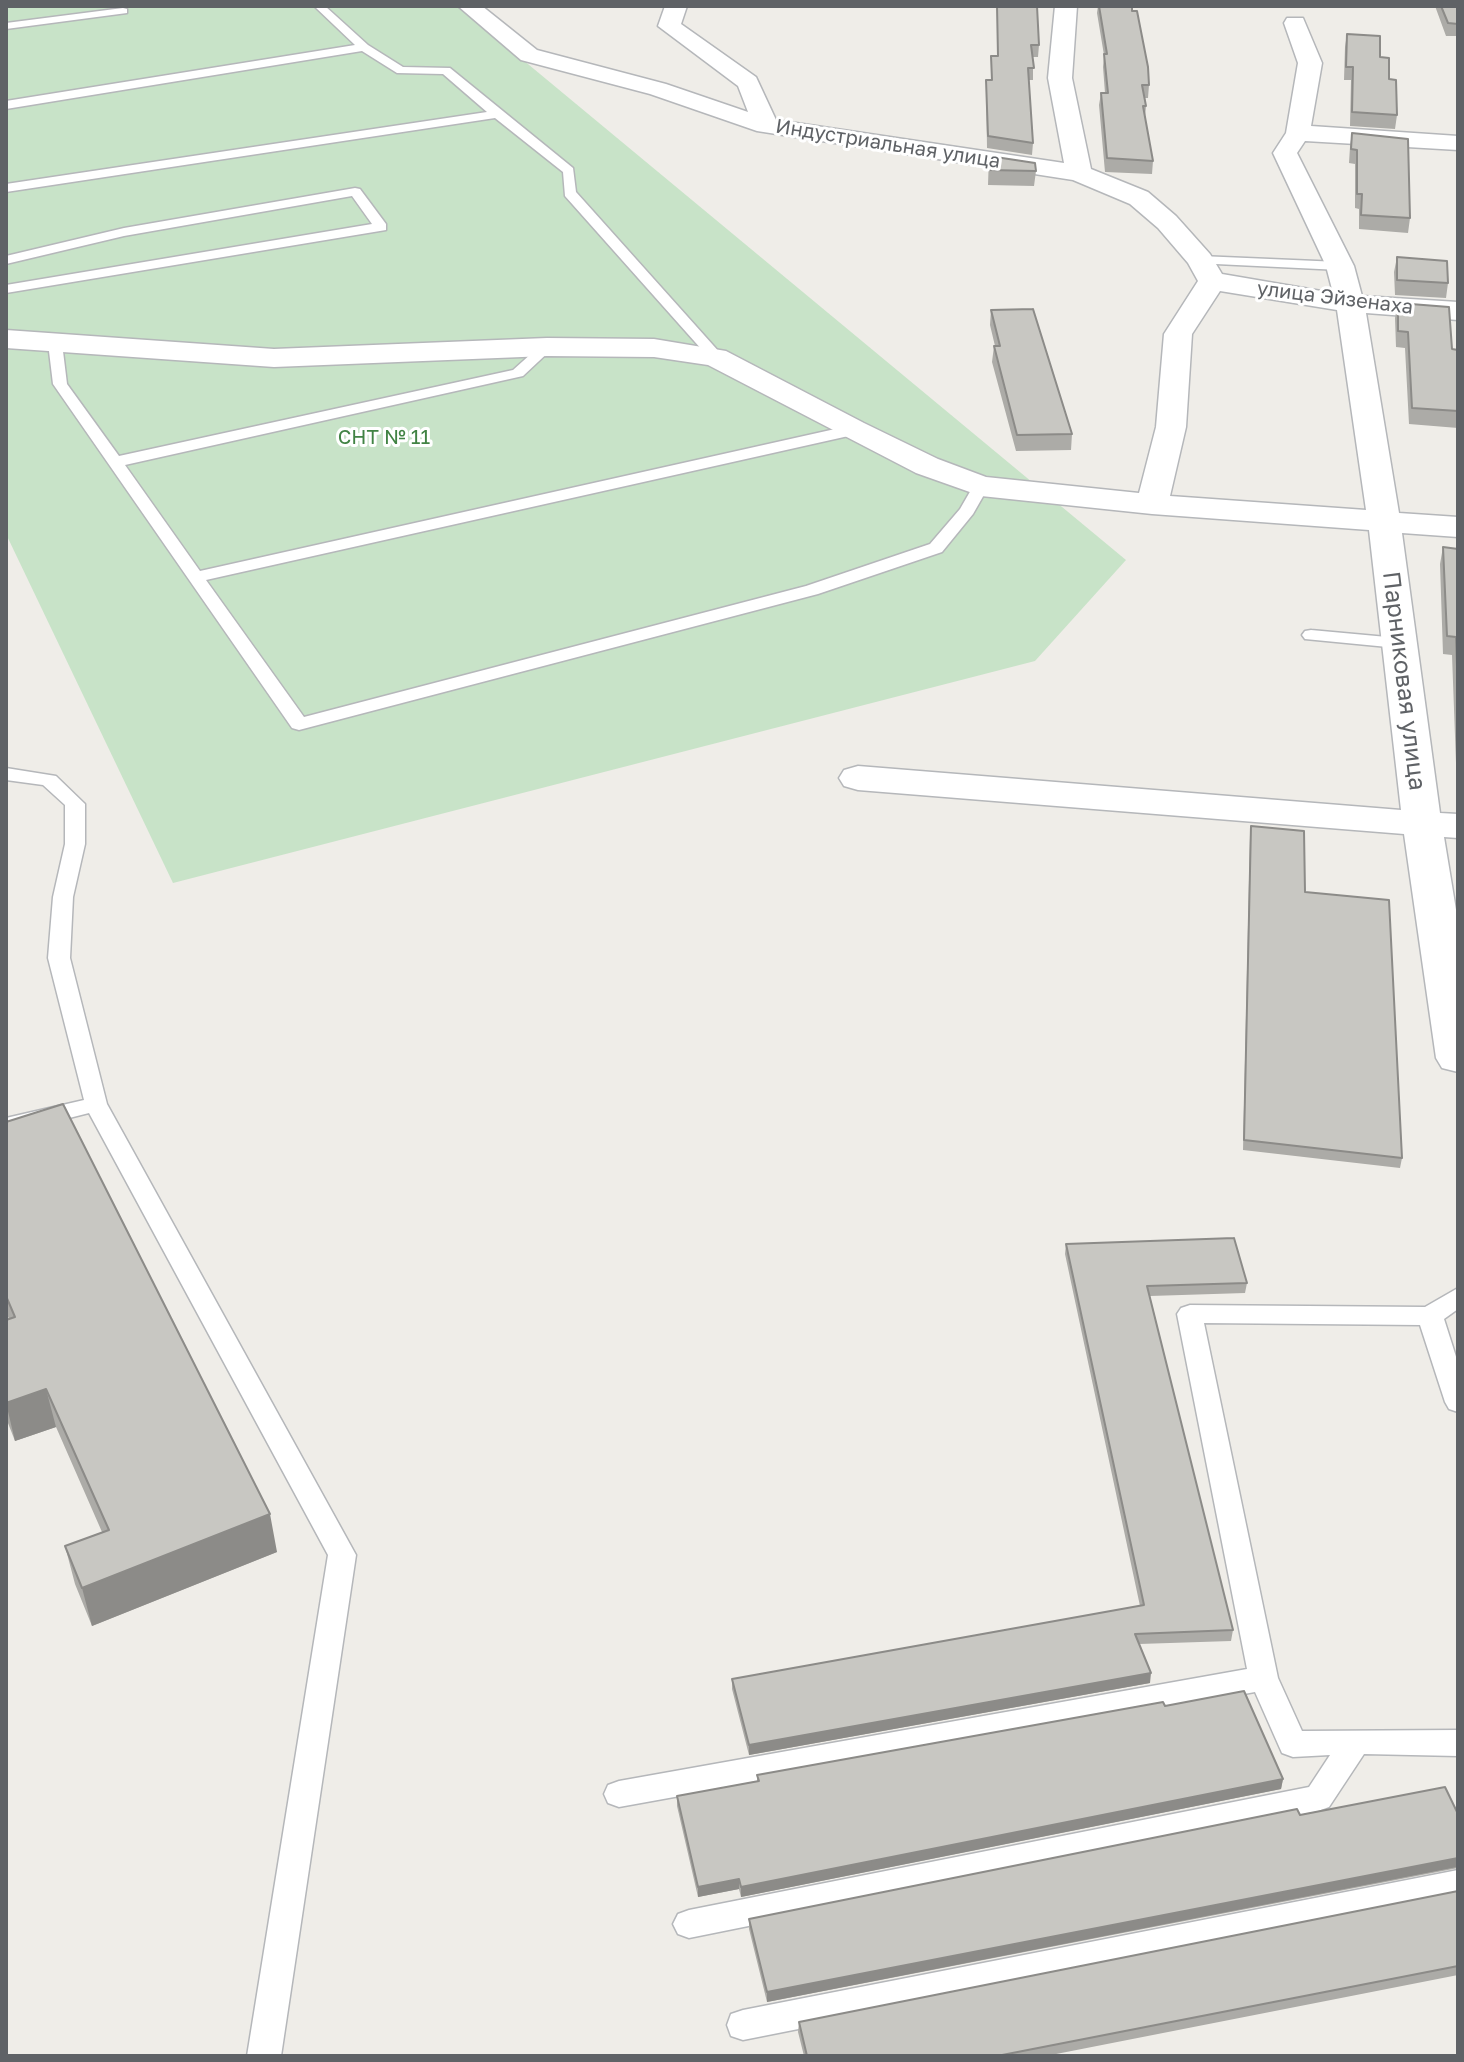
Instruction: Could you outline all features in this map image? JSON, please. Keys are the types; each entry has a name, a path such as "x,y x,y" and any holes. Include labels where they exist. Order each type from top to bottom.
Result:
{"street":[{"path":"469,6 529,55 658,89 766,126"},
{"name":"Индустриальная улица","path":"676,6 669,26 748,82 766,126 1079,173 1139,198 1167,222 1206,271"},
{"path":"1066,6 1060,78 1079,173"},
{"path":"1295,23 1310,63 1298,133 1458,143"},
{"name":"Парниковая улица","path":"1298,133 1285,153 1340,266 1350,304 1384,521 1398,643 1440,824 1458,1058"},
{"path":"1152,504 1171,427 1178,334 1206,271"},
{"name":"улица Эйзенаха","path":"1206,271 1350,304 1458,311"},
{"path":"6,339 274,358 547,347 654,348 716,357 853,430 927,466 981,486 1152,504 1458,527"},
{"path":"858,778 1440,824"}],"lane":[{"path":"319,6 364,47 401,71 446,70 569,171 570,193 716,357"},
{"path":"6,26 123,11"},
{"path":"6,105 364,47"},
{"path":"6,188 497,114"},
{"path":"6,260 124,232 355,192 381,227 6,289"},
{"path":"1206,271 1340,266"},
{"path":"55,343 60,384 299,724 812,590 936,548 967,511 981,486"},
{"path":"115,462 518,373 547,347"},
{"path":"196,577 853,430"},
{"path":"1311,635 1398,643"},
{"path":"6,774 49,780 75,804 75,844 63,897 59,958 96,1104 342,1555 264,2056"},
{"path":"6,1126 96,1104"},
{"path":"1458,1297 1430,1316 1190,1314 1263,1678 1293,1744 1356,1741 1458,1743"},
{"path":"1430,1316 1458,1402"},
{"path":"619,1794 1263,1678"},
{"path":"689,1924 1318,1798 1356,1741"},
{"path":"743,2025 1458,1884"}],"green space":[{"name":"СНТ № 11","path":"6,6 458,6 1126,560 1035,661 173,883 6,534"}],"building":[{"path":"997,6 1037,6 1039,45 1031,45 1034,68 1028,68 1033,143 988,136 986,80 992,80 991,56 998,56"},
{"path":"1099,6 1132,6 1132,11 1137,11 1148,67 1149,85 1142,85 1146,106 1143,106 1153,161 1107,158 1101,93 1108,93 1104,54 1107,54"},
{"path":"1441,6 1458,6 1458,24 1448,23"},
{"path":"1347,34 1380,36 1380,57 1389,58 1389,79 1396,80 1397,115 1352,112 1353,67 1346,67"},
{"path":"1352,133 1408,139 1410,218 1361,215 1362,194 1357,194 1357,150 1351,149"},
{"path":"989,156 1035,163 1036,171 989,170"},
{"path":"1397,257 1447,261 1448,283 1397,280"},
{"path":"1398,303 1449,307 1452,349 1458,350 1458,411 1412,408 1408,332 1398,331"},
{"path":"1033,309 1072,434 1017,435 994,346 1000,346 991,310"},
{"path":"1443,547 1458,549 1458,695 1456,637 1447,636"},
{"path":"1251,826 1304,831 1305,892 1389,900 1402,1158 1244,1140"},
{"path":"63,1104 270,1514 82,1588 65,1546 109,1530 46,1389 6,1403 6,1320 15,1317 6,1296 6,1122"},
{"path":"1234,1238 1247,1283 1147,1286 1233,1630 1135,1634 1151,1673 749,1745 732,1679 1144,1605 1066,1244"},
{"path":"1244,1691 1283,1779 741,1887 739,1879 698,1887 677,1796 759,1781 757,1775 1163,1702 1165,1706"},
{"path":"1445,1787 1458,1814 1458,1858 767,1992 749,1919 1297,1809 1300,1815"},
{"path":"1458,1891 1458,1966 997,2056 807,2056 799,2022"}]}
